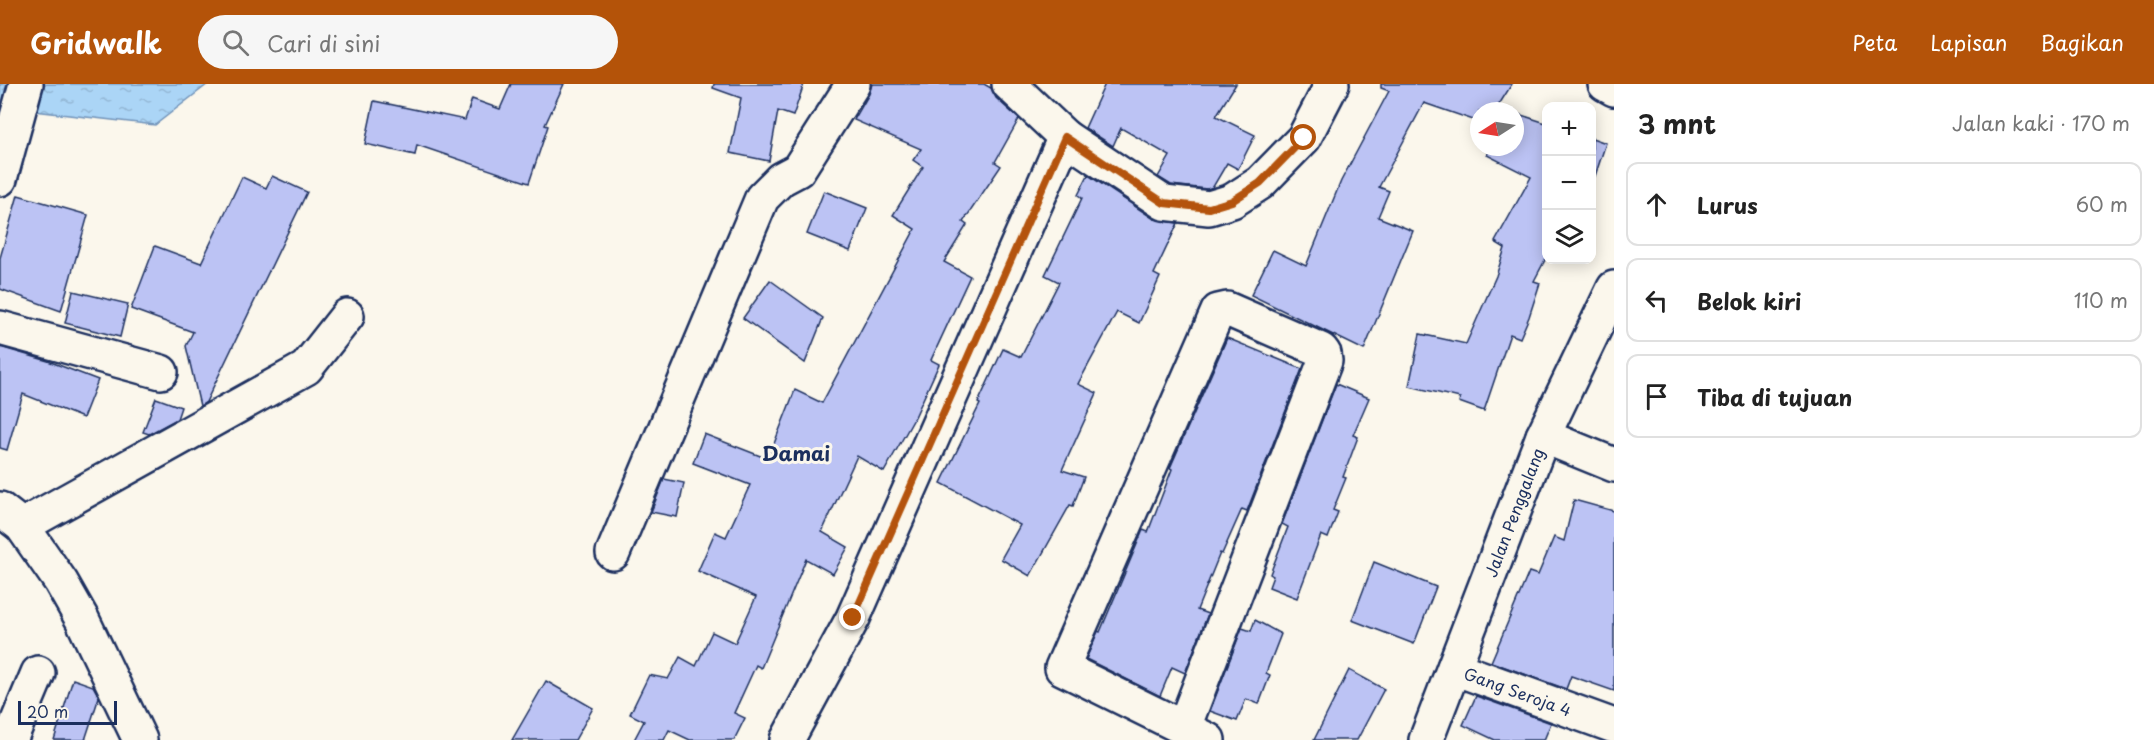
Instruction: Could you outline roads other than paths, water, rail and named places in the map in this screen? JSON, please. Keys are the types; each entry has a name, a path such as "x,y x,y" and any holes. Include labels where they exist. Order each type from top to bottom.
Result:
{"street":[{"path":"0,179 26,84"},
{"path":"613,553 762,198 781,179 798,170 853,84"},
{"path":"1009,84 1065,137 1164,203 1209,208 1232,201 1260,183 1304,138 1332,84"},
{"path":"1605,84 1614,89"},
{"path":"787,740 853,618 1065,137"},
{"name":"Jalan Penggalang","path":"1426,740 1543,436 1614,288"},
{"path":"1227,309 1321,350 1325,361 1196,734 1062,668 1218,311 1227,309"},
{"path":"140,740 82,618 56,574 11,518 306,368 347,316"},
{"path":"0,328 161,372"},
{"path":"1543,436 1614,465"},
{"name":"Gang Seroja 4","path":"1454,668 1614,726"},
{"path":"10,740 38,673"}],"water":[{"path":"0,84 208,84 155,125 0,107"}],"district":[{"name":"Damai","path":"796,453"}]}
